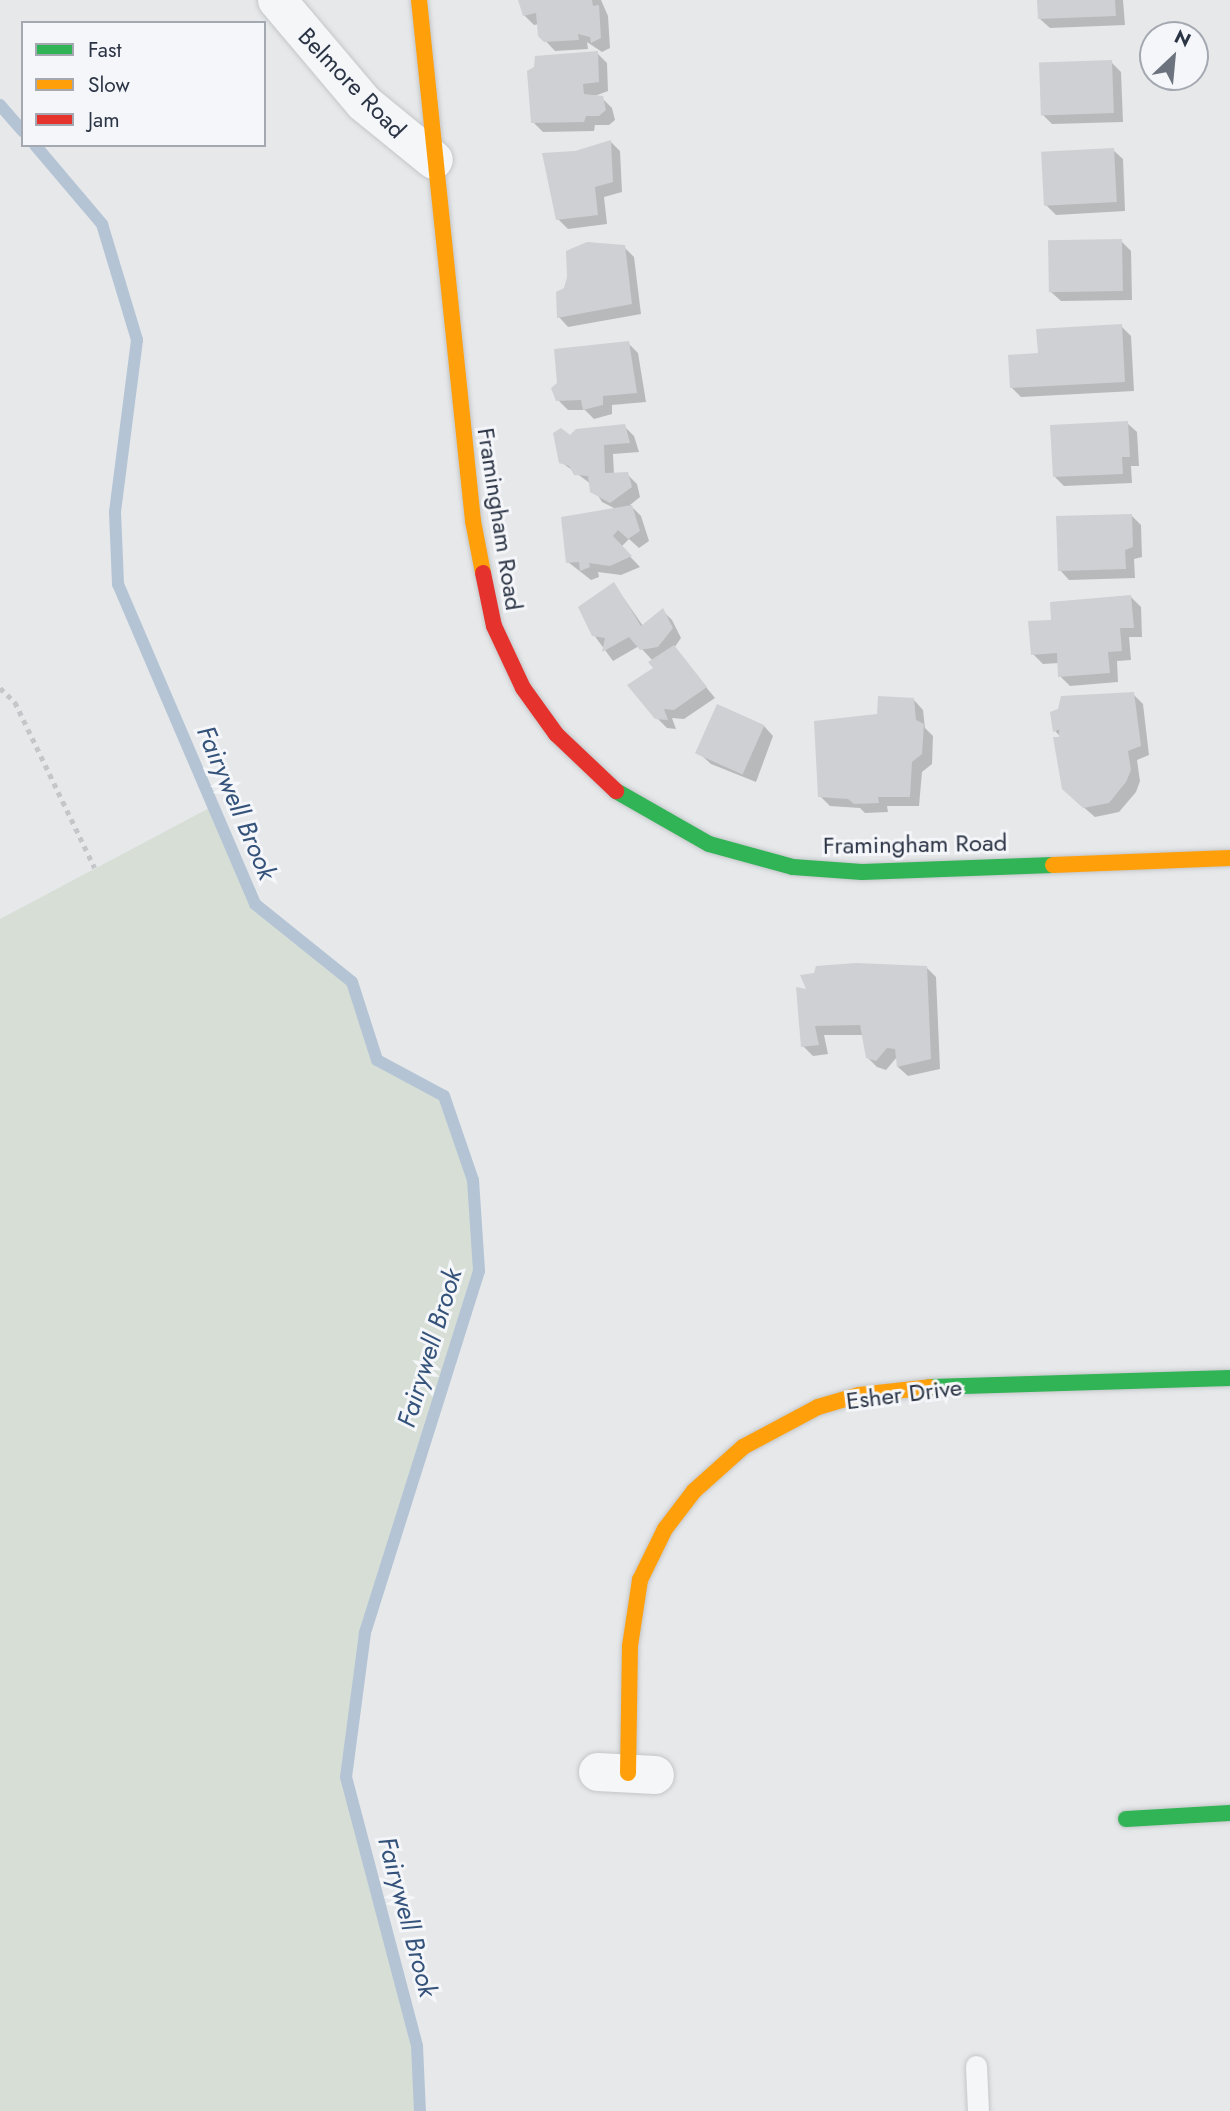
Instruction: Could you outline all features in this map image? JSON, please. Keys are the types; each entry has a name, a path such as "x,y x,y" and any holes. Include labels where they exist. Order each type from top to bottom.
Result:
{"street":[{"name":"Belmore Road","path":"277,0 365,103 434,160"},
{"name":"Framingham Road","path":"419,0 473,521 494,626 523,688 556,734 626,801 709,844 793,867 862,872 1230,858"},
{"name":"Esher Drive","path":"627,1774 630,1646 640,1580 665,1530 694,1491 743,1447 818,1407 859,1395 929,1387 1230,1378"},
{"path":"1126,1819 1230,1813"}],"lane":[{"path":"976,2066 978,2111"}],"path":[{"path":"0,688 15,702 96,868"}],"shaded area":[{"path":"215,805 255,904 352,982 377,1060 444,1096 473,1180 479,1271 365,1633 346,1777 417,2046 420,2111 0,2111 0,919"}],"building":[{"path":"518,0 592,0 593,6 599,5 601,38 591,43 590,37 578,34 579,40 544,42 538,36 536,13 523,16"},
{"path":"1037,0 1115,0 1116,16 1038,19"},
{"path":"598,51 599,82 583,84 584,94 603,96 606,110 599,116 586,116 584,122 531,123 527,71 534,67 535,56"},
{"path":"1112,60 1114,113 1041,116 1039,63"},
{"path":"611,140 613,182 595,187 598,215 556,220 542,153 575,151"},
{"path":"1114,148 1117,202 1044,206 1041,152"},
{"path":"1122,239 1123,291 1049,292 1048,240"},
{"path":"587,242 625,245 632,304 557,318 556,292 564,288 567,277 566,251"},
{"path":"1122,324 1125,382 1010,388 1008,355 1038,353 1036,329"},
{"path":"629,341 637,393 603,396 603,405 583,410 581,400 556,401 551,388 557,383 554,349"},
{"path":"1128,421 1130,457 1122,457 1123,474 1053,477 1050,425"},
{"path":"625,424 630,443 604,445 605,473 628,472 632,487 610,503 590,492 588,476 574,475 569,466 559,463 553,433 561,428 570,435 576,429"},
{"path":"632,505 640,531 628,539 618,530 613,536 632,556 610,566 589,563 590,567 580,571 579,562 566,563 561,517"},
{"path":"1132,514 1133,547 1125,550 1126,569 1058,571 1056,516"},
{"path":"614,582 641,626 663,608 673,628 658,647 640,650 629,637 602,652 605,638 592,636 578,607"},
{"path":"1131,595 1134,628 1120,628 1122,651 1108,652 1110,673 1058,677 1057,653 1031,655 1028,621 1051,620 1050,602"},
{"path":"674,645 707,687 674,710 664,709 668,720 655,719 627,685 653,668 648,662"},
{"path":"1134,692 1141,746 1128,751 1131,770 1126,782 1109,803 1083,808 1062,789 1053,737 1059,737 1059,729 1053,732 1050,712 1058,709 1061,696"},
{"path":"878,696 914,698 916,720 924,724 922,754 912,762 910,797 878,797 879,803 854,804 848,799 818,797 814,721 877,714"},
{"path":"717,704 765,725 743,774 695,753"},
{"path":"856,963 927,966 931,1059 897,1067 895,1049 887,1048 876,1061 866,1058 860,1025 815,1026 819,1045 801,1047 796,987 806,989 800,975 814,973 816,966"}],"waterway":[{"name":"Fairywell Brook","path":"0,105 21,129"},
{"name":"Fairywell Brook","path":"37,147 102,224 137,340 115,512 118,584 255,904 352,982 377,1060 444,1096 473,1180 479,1271 365,1633 346,1777 417,2046 420,2111"}],"traffic: fast":[{"path":"616,791 709,844 793,867 862,872 1053,865"},
{"path":"930,1387 1230,1378"},
{"path":"1126,1819 1230,1813"}],"traffic: slow":[{"path":"419,0 473,521 483,573"},
{"path":"1053,865 1230,858"},
{"path":"628,1773 630,1646 640,1580 665,1529 694,1491 743,1447 818,1407 859,1395 930,1387"}],"traffic: jam":[{"path":"483,573 494,626 523,688 556,734 616,791"}]}
